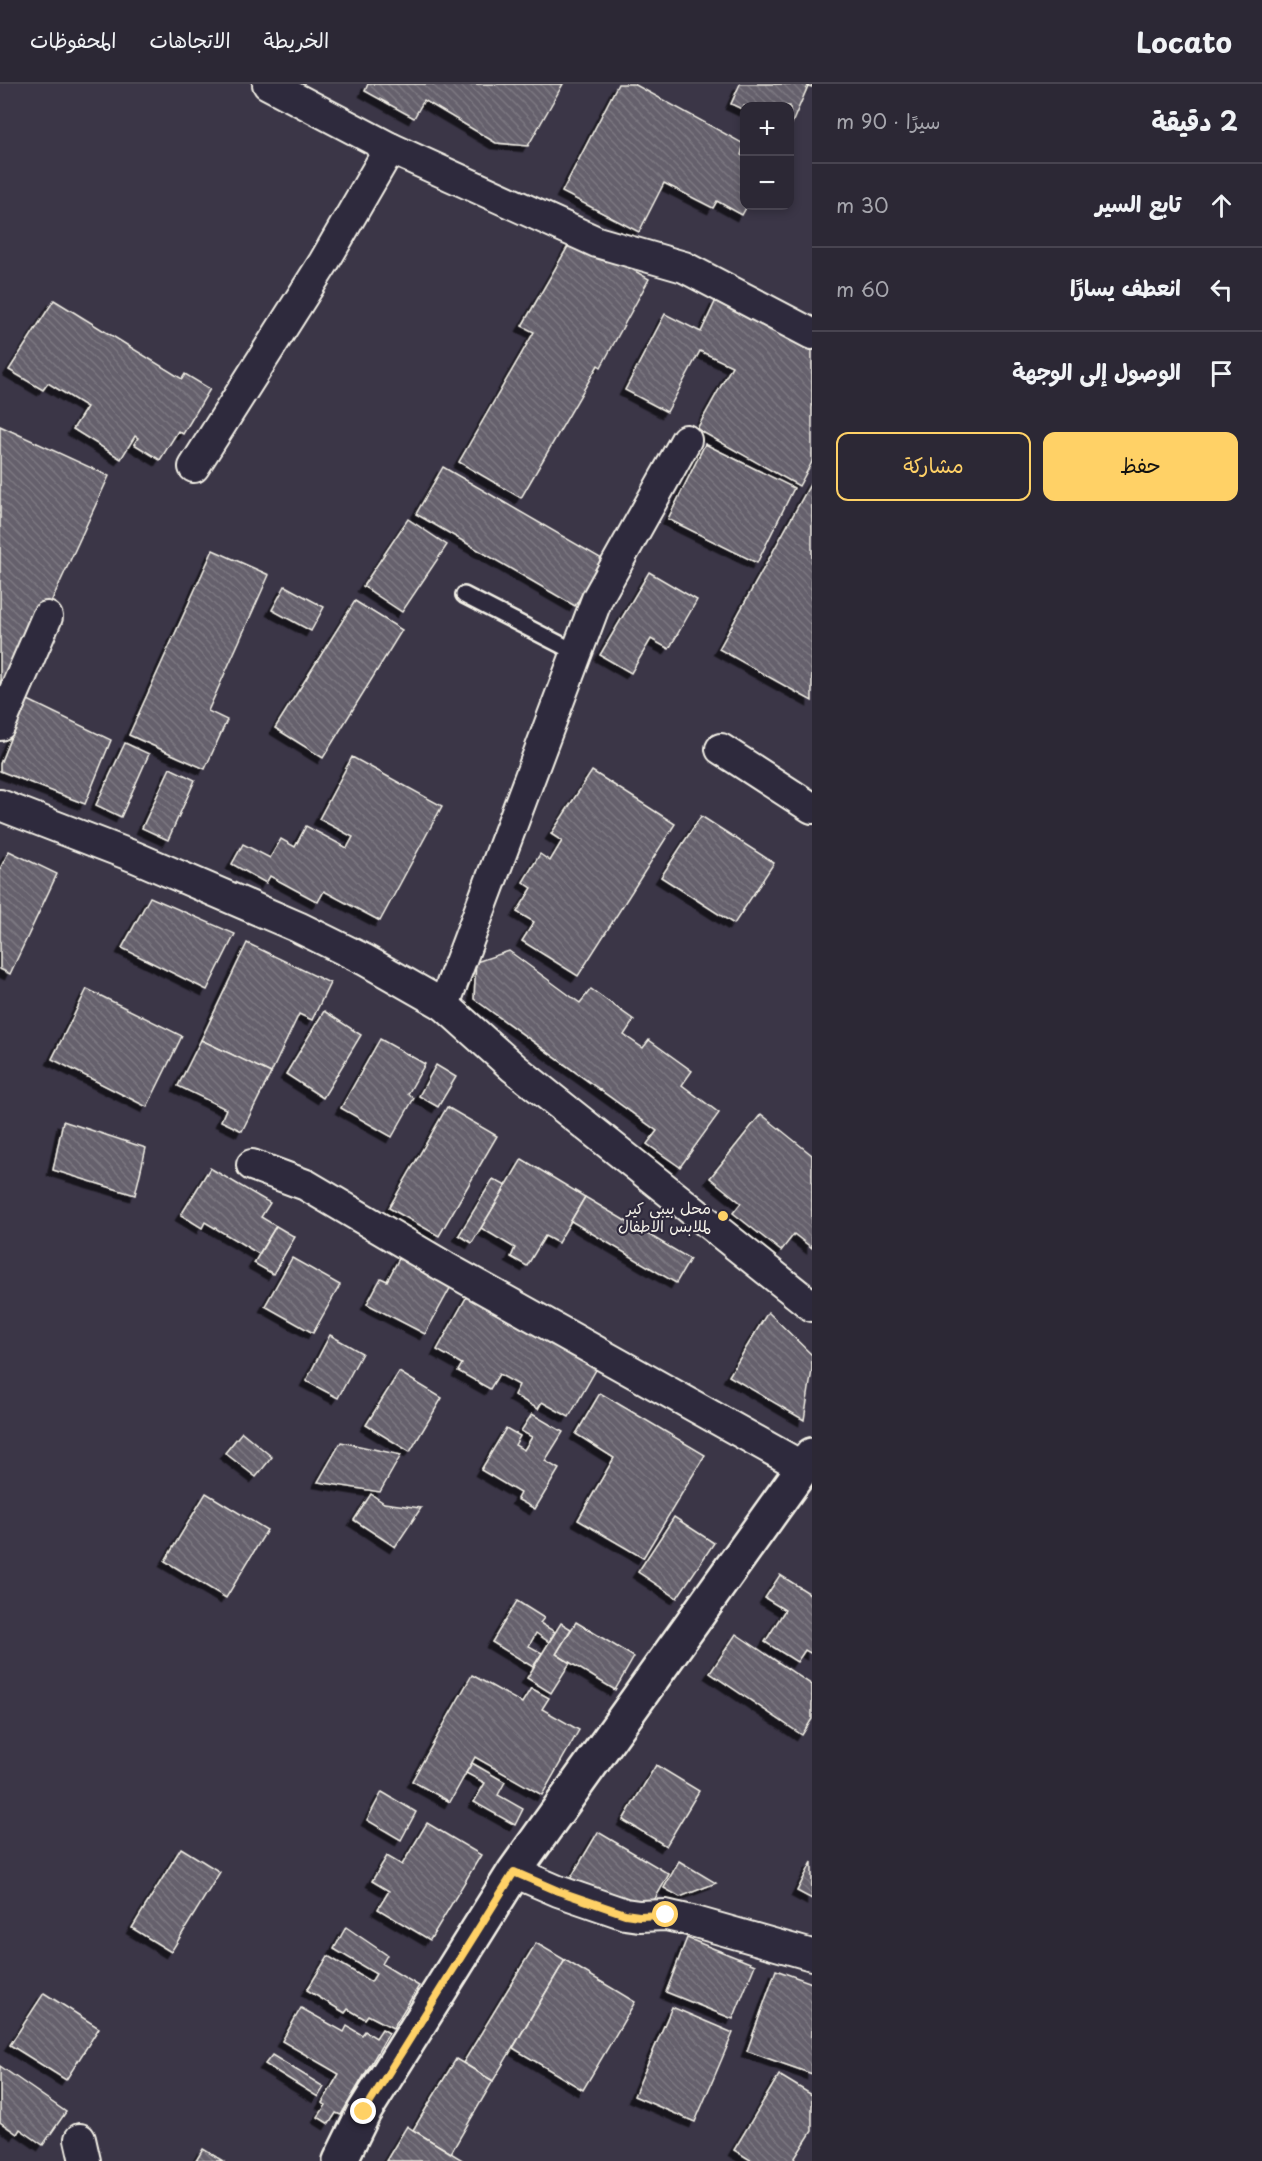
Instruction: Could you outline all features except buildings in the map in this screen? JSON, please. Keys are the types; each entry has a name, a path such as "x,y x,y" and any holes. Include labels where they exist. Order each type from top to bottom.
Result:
{"street":[{"path":"268,84 390,148 597,242 684,267 812,334"},
{"path":"194,467 324,262 390,148"},
{"path":"444,1005 597,599 686,440"},
{"path":"0,725 47,617"},
{"path":"721,749 812,808"},
{"path":"0,806 135,857 298,927 365,960 444,1005 514,1068 812,1306"},
{"path":"252,1165 306,1185 444,1267 808,1461 514,1872 364,2112 340,2161"},
{"path":"514,1872 558,1891 625,1914 666,1915 812,1955"}],"lane":[{"path":"464,595 577,653"}],"place":[{"name":"محل بيبي كير لملابس الاطفال","path":"723,1216"}],"route":[{"path":"364,2112 514,1872 558,1891 625,1914 666,1915"}]}
